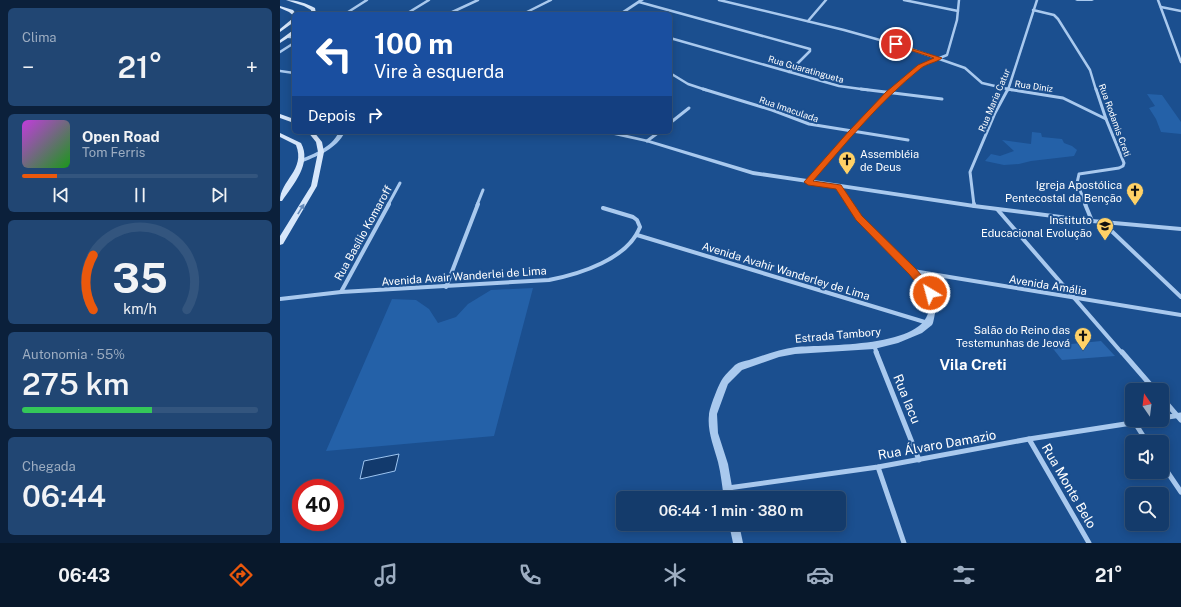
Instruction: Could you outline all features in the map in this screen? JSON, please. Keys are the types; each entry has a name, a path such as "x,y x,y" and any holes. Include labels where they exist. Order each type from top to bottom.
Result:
{"main road":[{"path":"288,0 306,5 313,9 314,12"},
{"path":"281,7 292,12"},
{"path":"280,31 292,22"},
{"path":"280,42 291,37"},
{"path":"280,116 292,120"},
{"path":"280,242 314,186 322,152 319,142 313,134"},
{"path":"280,136 298,144 302,153 301,161 293,179 280,199"}],"street":[{"path":"348,12 367,0"},
{"path":"409,12 429,0"},
{"path":"452,12 478,0"},
{"path":"527,12 551,0"},
{"name":"Rua Diniz","path":"719,0 808,21 902,46 940,58 969,70 982,83 1063,98 1106,119"},
{"path":"808,21 826,0"},
{"path":"904,0 958,11"},
{"path":"808,182 851,132 888,93 920,66 940,58 948,52 958,11 959,0"},
{"name":"Rua Maria Catur","path":"974,206 970,172 1008,89 1027,35 1037,0"},
{"path":"1077,0 1092,0"},
{"path":"1158,0 1181,61"},
{"path":"623,12 640,1 807,47 810,50 789,72"},
{"path":"1161,7 1181,11"},
{"name":"Rua Rodamis Creti","path":"1033,10 1054,15 1058,19 1090,70 1106,119 1124,163 1123,166 1119,168 1079,174 1077,183 1092,221"},
{"name":"Rua Guaratingueta","path":"674,39 839,86 942,99"},
{"path":"280,52 292,44"},
{"path":"280,71 292,73"},
{"name":"Rua Imaculada","path":"672,74 688,84 772,110 809,124 908,140"},
{"path":"672,121 689,108"},
{"path":"301,161 322,152 336,141 341,134"},
{"path":"616,134 648,141 753,173 974,206 1092,221 1181,229"},
{"path":"648,141 657,134"},
{"name":"Rua Basílio Komaroff","path":"340,292 400,183"},
{"path":"838,186 859,218 913,271 930,293 933,308 929,323"},
{"path":"446,287 483,190"},
{"path":"603,208 633,217 638,220 640,227 637,235"},
{"path":"997,209 1149,383"},
{"path":"1102,222 1181,297"},
{"name":"Avenida Avair Wanderlei de Lima","path":"280,299 340,292 549,280 574,275 624,250 637,235"},
{"name":"Avenida Avahir Wanderley de Lima","path":"637,235 929,323"},
{"name":"Avenida Amália","path":"913,271 1074,299 1181,315"},
{"name":"Estrada Tambory","path":"728,491 714,433 713,414 725,382 739,367 795,351 874,346 898,340 919,331 929,323"},
{"name":"Rua Iacu","path":"874,346 919,460"},
{"path":"1169,405 1179,415 1181,420"},
{"path":"1169,417 1179,415"},
{"name":"Rua Álvaro Damazio","path":"728,488 878,467 1029,439 1125,425"},
{"name":"Rua Monte Belo","path":"1029,439 1089,543"},
{"path":"878,467 904,543"},
{"path":"1169,474 1181,492"},
{"path":"735,531 738,543"}],"shaded area":[{"path":"1147,94 1162,95 1181,122 1181,134 1161,132 1156,119 1149,108 1155,106"},
{"path":"1032,132 1041,133 1042,137 1062,139 1064,143 1077,150 1074,156 1031,161 1019,164 1004,165 985,161 991,154 1000,156 1014,151 1002,140 1031,144"},
{"path":"533,288 494,436 326,451 392,299 416,300 429,309 438,323 456,317 468,304 491,290"},
{"path":"399,454 395,471 360,479 364,461"}],"building":[{"name":"Salão do Reino das Testemunhas de Jeová","path":"1101,341 1115,356 1062,360 1051,346"}],"place":[{"name":"Assembléia de Deus","path":"847,175"},
{"name":"Igreja Apostólica Pentecostal da Benção","path":"1135,206"},
{"name":"Instituto Educacional Evolução","path":"1105,241"},
{"name":"Salão do Reino das Testemunhas de Jeová","path":"1083,351"}],"district":[{"name":"Vila Creti","path":"973,364"}],"route":[{"path":"896,44 940,58 925,63 914,70 888,93 851,132 808,182 838,186 847,202 859,218 913,271 930,293"}]}
